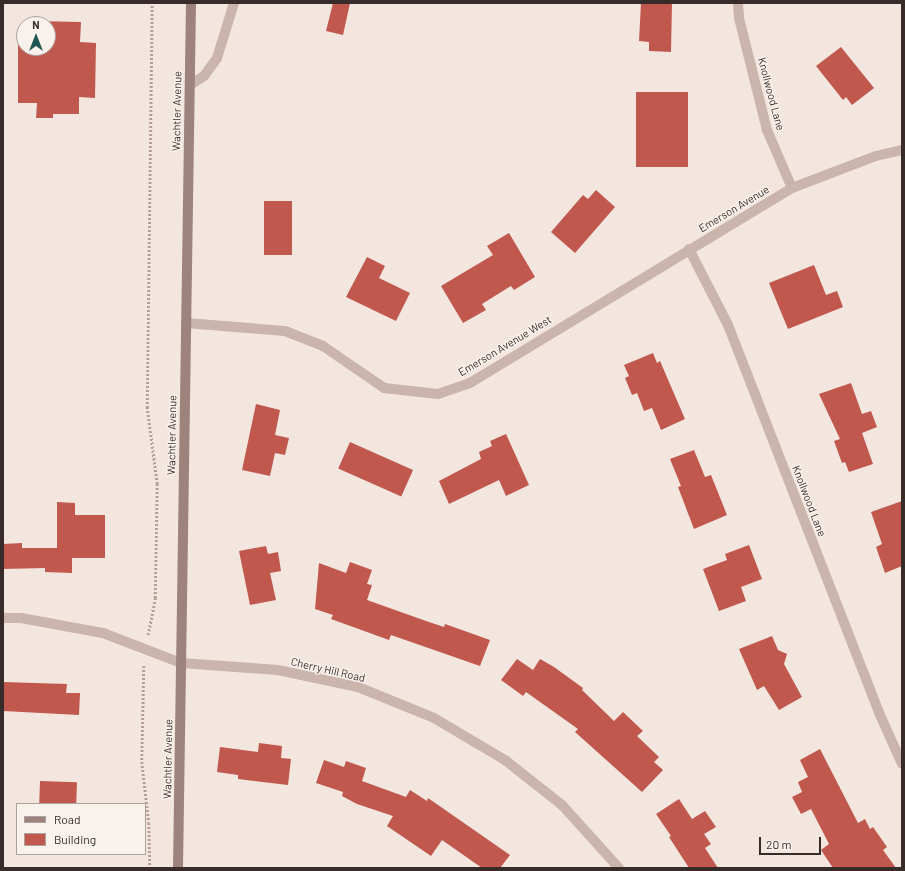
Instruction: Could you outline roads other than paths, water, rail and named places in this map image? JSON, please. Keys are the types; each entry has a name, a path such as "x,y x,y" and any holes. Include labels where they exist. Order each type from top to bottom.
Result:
{"street":[{"name":"Wachtler Avenue","path":"178,868 191,3"},
{"path":"190,85 204,76 217,58 234,3"},
{"name":"Knollwood Lane","path":"738,3 738,18 767,130 792,188"},
{"path":"792,188 876,156 902,150"},
{"name":"Emerson Avenue","path":"689,249 792,188"},
{"name":"Knollwood Lane","path":"689,249 728,325 881,718 902,764"},
{"name":"Emerson Avenue West","path":"186,323 285,331 323,346 384,388 438,394 470,383 689,249"},
{"name":"Cherry Hill Road","path":"3,618 21,618 103,633 181,663 278,670 358,688 434,718 505,760 562,805 619,868"}]}
